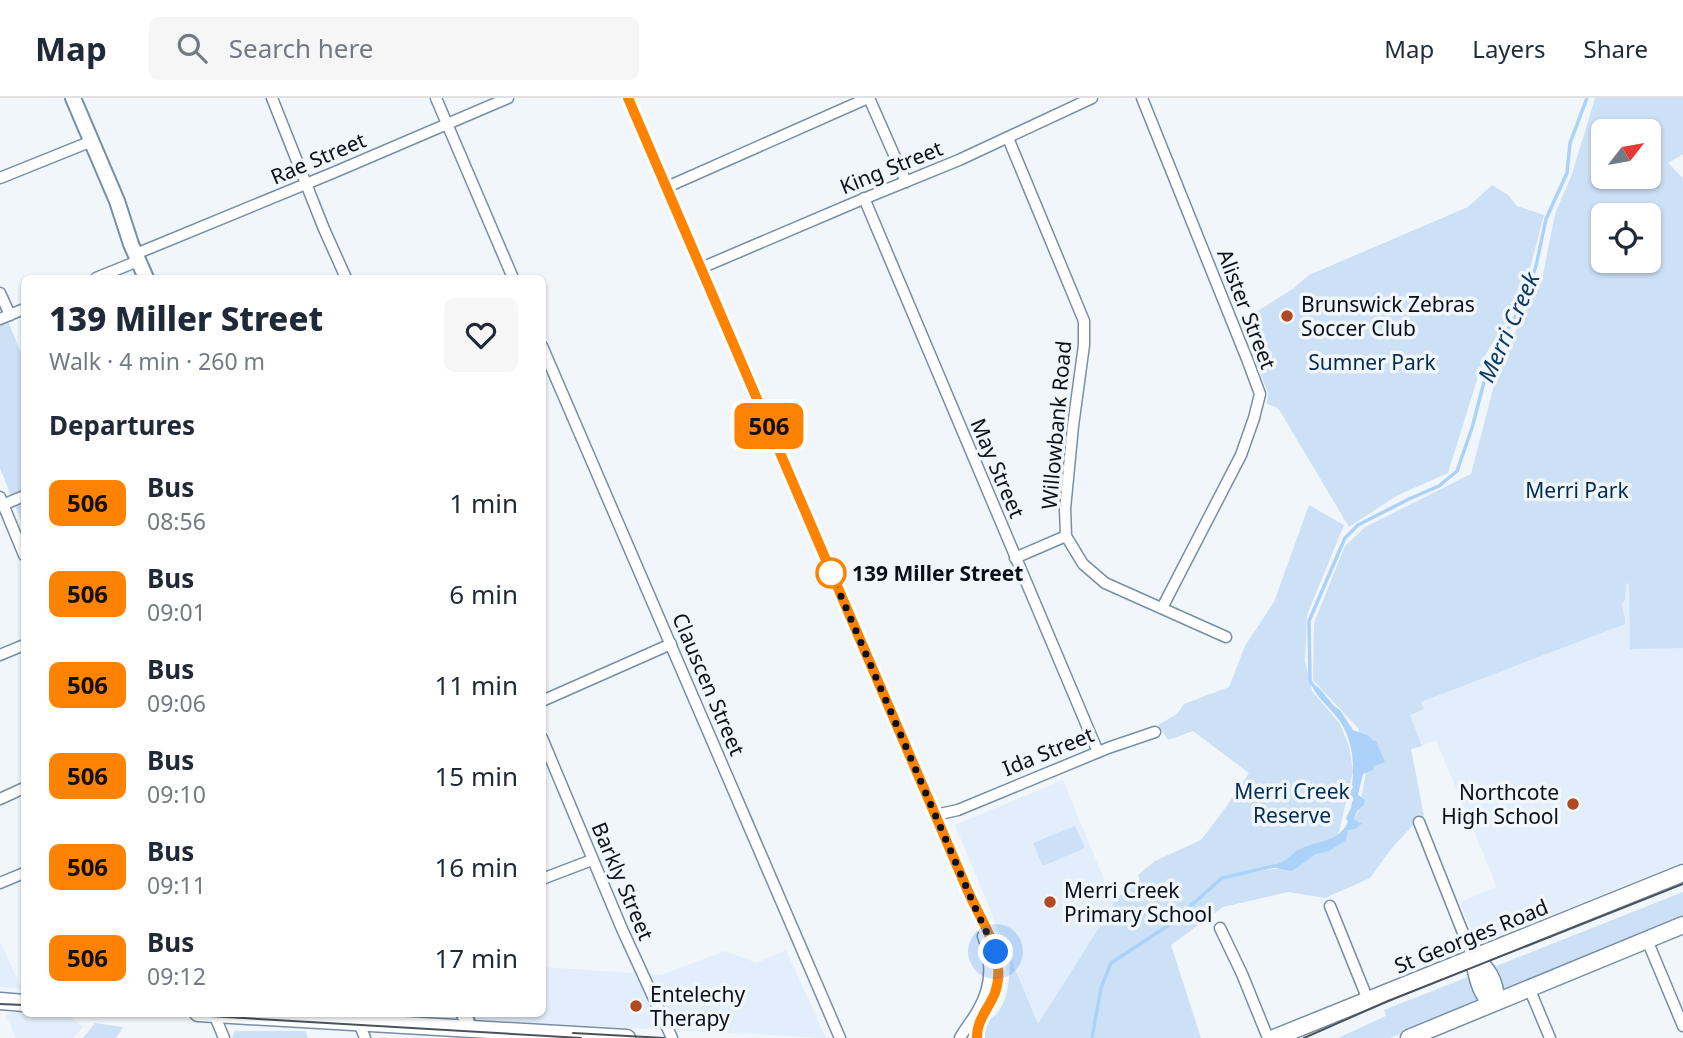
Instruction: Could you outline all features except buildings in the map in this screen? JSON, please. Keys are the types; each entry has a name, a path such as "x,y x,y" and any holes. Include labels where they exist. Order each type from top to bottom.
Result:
{"highway":[{"name":"St Georges Road","path":"1274,1038 1683,873"},
{"path":"1409,1038 1683,925"},
{"path":"1473,958 1481,986 1487,998 1494,1002"},
{"path":"0,1001 21,1003"},
{"path":"304,1017 362,1030 466,1021 627,1038"}],"main road":[{"path":"73,98 140,256 145,275"},
{"path":"140,256 151,275"}],"street":[{"path":"272,98 345,275"},
{"path":"436,98 512,275"},
{"name":"Rae Street","path":"102,275 307,183 508,98"},
{"path":"667,187 869,98 906,182"},
{"name":"King Street","path":"701,268 1008,138 1092,98"},
{"name":"Alister Street","path":"1142,98 1260,394 1255,418 1241,455 1162,608"},
{"path":"630,101 977,912 995,947 999,970 995,992 978,1027 976,1038"},
{"name":"Willowbank Road","path":"1008,138 1084,321 1084,345 1065,509 1066,536 1083,564 1105,583 1226,637"},
{"path":"0,178 92,141"},
{"name":"May Street","path":"864,198 1098,752"},
{"path":"0,293 5,317"},
{"name":"Clauscen Street","path":"546,355 840,1038"},
{"path":"21,497 1,503 21,548"},
{"path":"1015,558 1066,536"},
{"path":"546,699 671,644"},
{"path":"0,655 21,646"},
{"name":"Ida Street","path":"937,819 1098,752 1155,732"},
{"name":"Barkly Street","path":"546,748 592,860 672,1038"},
{"path":"0,799 21,789"},
{"path":"1419,822 1473,958"},
{"path":"546,877 592,860"},
{"path":"0,883 21,874"},
{"path":"1330,906 1368,1000"},
{"path":"960,1038 983,1002 988,981 989,954 977,912"},
{"path":"1220,928 1268,1038"},
{"path":"1647,940 1683,1026"},
{"path":"1529,988 1550,1038"},
{"path":"217,1017 224,1038"}],"shaded area":[{"name":"Northcote High School","path":"1625,583 1683,583 1683,862 1477,945 1460,902 1497,887 1436,740 1422,746 1410,715 1423,709 1421,702 1622,613"},
{"name":"Merri Creek Primary School","path":"1063,780 1114,904 1038,1024 955,825"},
{"path":"0,942 21,989 0,987"},
{"path":"786,950 826,1038 424,1017 546,1017 546,967 661,975 725,951 757,963"},
{"path":"14,1012 21,1012 21,1017 71,1017 83,1027 73,1038 16,1038 6,1015"}],"green space":[{"path":"1595,98 1683,98 1683,154 1668,163 1683,178 1683,648 1630,649 1629,584 1626,583 1625,600 1622,603 1625,624 1421,702 1424,709 1410,715 1422,746 1411,749 1424,816 1391,849 1370,878 1325,898 1288,892 1223,907 1171,945 1201,1038 983,1038 984,1022 997,1014 1005,1000 1010,957 1038,1024 1114,904 1112,900 1140,881 1138,875 1155,861 1201,840 1249,773 1193,731 1168,740 1158,725 1177,714 1184,704 1229,687 1245,646 1274,602 1309,505 1344,525 1307,615 1305,661 1312,691 1340,724 1349,746 1353,771 1339,832 1330,845 1295,862 1243,874 1293,866 1343,840 1359,810 1368,761 1358,728 1313,680 1314,623 1345,546 1365,527 1471,474 1500,362 1542,279 1555,214 1572,174"},
{"name":"Sumner Park","path":"1492,185 1508,195 1517,206 1544,215 1519,301 1484,357 1448,473 1398,495 1349,527 1280,411 1267,404 1268,393 1252,352 1262,346 1245,319 1294,288 1309,275 1468,207"},
{"path":"0,302 21,353 21,520 0,468"},
{"path":"1075,826 1085,848 1043,866 1033,843"},
{"path":"1683,892 1683,920 1501,993 1491,968"},
{"path":"1473,975 1482,1001 1390,1038 1338,1038 1386,1016 1384,1010"},
{"path":"95,1023 123,1027 116,1038 83,1038"},
{"path":"235,1031 305,1031 308,1038 232,1038"}],"water":[{"path":"1310,681 1340,710 1353,730 1376,741 1385,762 1363,774 1358,795 1365,800 1364,805 1357,811 1354,819 1359,823 1364,822 1355,829 1348,830 1346,840 1329,851 1316,854 1292,871 1270,867 1296,851 1339,834 1348,822 1346,818 1353,797 1350,796 1352,754 1347,734"}],"waterway":[{"name":"Merri Creek","path":"1312,684 1309,621 1345,538 1358,525 1439,486 1457,471 1472,428 1490,359 1521,307 1536,266 1546,219 1567,173 1570,143 1587,98"},
{"name":"Merri Creek","path":"1092,1038 1101,988 1111,963 1169,925 1222,878 1274,866"}],"tram line":[{"path":"1304,1038 1388,1001 1683,884"},
{"path":"0,1004 21,1005"},
{"path":"227,1017 581,1038"},
{"path":"573,1033 664,1038"}],"bus line":[{"name":"506","path":"628,98 967,889 995,947 999,970 997,986 978,1027 977,1038"}],"place":[{"name":"Brunswick Zebras Soccer Club","path":"1287,316"},
{"name":"139 Miller Street","path":"831,573"},
{"name":"Northcote High School","path":"1573,804"},
{"name":"Merri Creek Primary School","path":"1050,902"},
{"name":"Entelechy Therapy","path":"636,1006"}],"route":[{"path":"831,573 996,952"}],"park label":[{"name":"Merri Park","path":"1577,490"},
{"name":"Merri Creek Reserve","path":"1292,803"}]}
